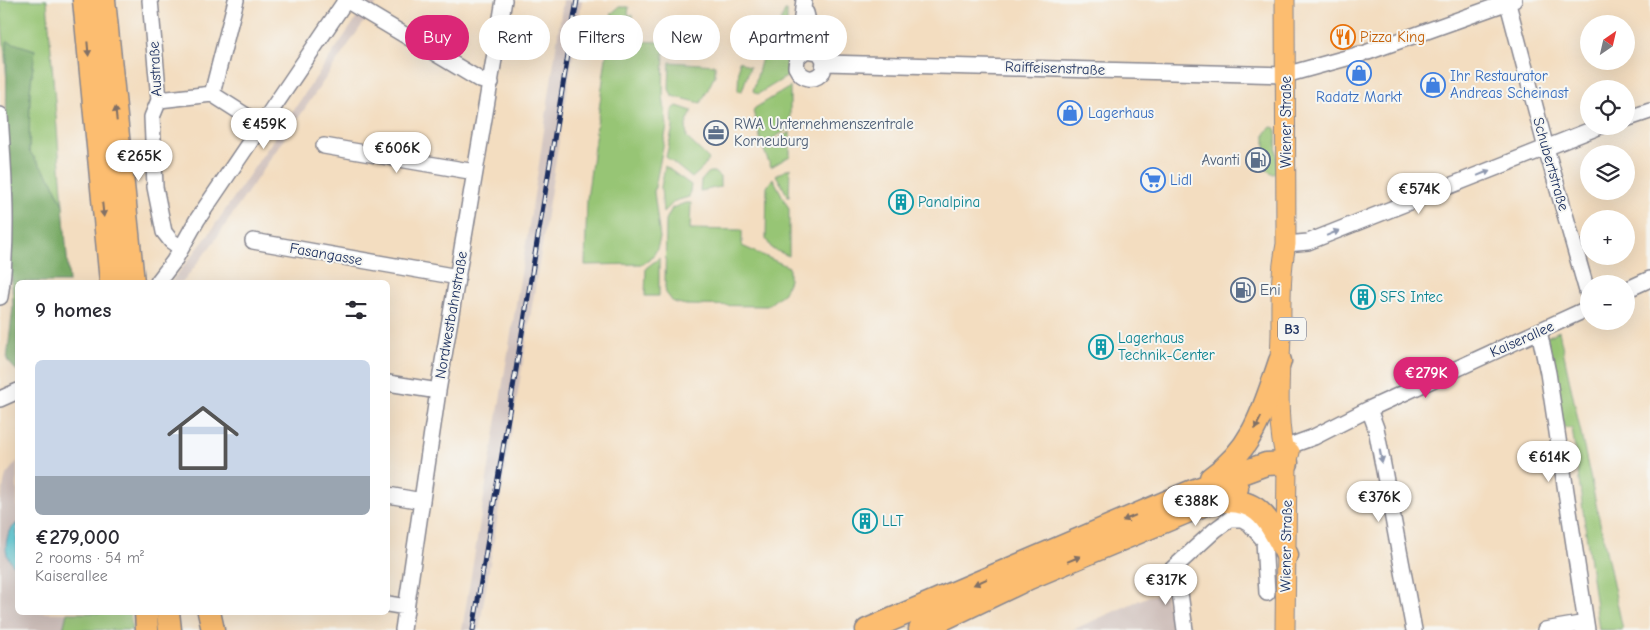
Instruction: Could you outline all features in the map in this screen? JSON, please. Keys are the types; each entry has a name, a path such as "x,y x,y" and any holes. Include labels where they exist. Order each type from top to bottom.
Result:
{"highway":[{"path":"84,0 127,280"},
{"path":"104,0 127,280"},
{"path":"1199,497 1218,472 1244,448 1261,416 1280,361"},
{"path":"884,630 917,621 1029,578 1294,450"},
{"path":"1199,497 1242,502 1258,509 1270,523 1286,555"},
{"path":"146,615 147,630"},
{"path":"168,615 170,630"},
{"path":"210,615 213,630"},
{"path":"867,630 917,621"}],"main road":[{"name":"Wiener Straße","path":"1286,0 1286,244 1281,268 1280,361 1282,446 1294,450"},
{"name":"Wiener Straße","path":"1285,630 1286,555 1294,450 1292,268 1286,244"}],"street":[{"name":"Austraße","path":"150,0 159,100 152,117 155,187 164,232 171,241 181,248"},
{"path":"212,94 236,0"},
{"path":"159,280 181,248 196,220 262,126 346,0 480,80 491,83"},
{"name":"Nordwestbahnstraße","path":"403,630 438,391 504,0"},
{"path":"804,1 807,15"},
{"path":"801,15 804,1"},
{"name":"Raiffeisenstraße","path":"825,63 1285,75 1365,53 1509,1"},
{"name":"Schubertstraße","path":"1509,1 1546,148 1582,275"},
{"path":"798,60 796,67 801,75 806,78 819,76 825,68 824,60"},
{"path":"159,100 212,94 262,126"},
{"path":"1635,116 1650,111"},
{"path":"0,114 4,218 4,272 0,297"},
{"path":"1286,244 1308,242 1580,134"},
{"path":"324,146 475,172"},
{"name":"Fasangasse","path":"253,241 458,277"},
{"path":"1635,286 1650,279"},
{"name":"Kaiserallee","path":"1294,450 1369,409 1580,312"},
{"path":"1539,331 1548,373 1587,626 1545,630"},
{"path":"390,383 438,391"},
{"path":"0,399 15,392"},
{"path":"1369,409 1376,428 1414,630"},
{"path":"390,495 422,501"},
{"path":"1185,630 1180,593 1167,574 1215,530 1230,519 1242,519 1249,523 1264,540 1267,593"},
{"path":"390,604 406,607"}],"shaded area":[{"path":"369,0 379,0 213,243 185,280 173,280 206,238"},
{"path":"563,0 582,0 580,15 561,15"},
{"path":"560,21 560,60 572,60 479,630 462,630 538,171"},
{"path":"15,464 15,615 67,615 63,630 0,630 0,501 6,475"},
{"path":"1165,593 1172,630 1072,630 1149,596"}],"green space":[{"path":"0,0 47,0 63,205 52,181 29,151 30,91 35,50 7,42 8,94"},
{"path":"619,7 629,7 628,15 612,15"},
{"path":"7,41 35,50 30,91 29,151 52,181 63,205 69,280 15,280 15,369 7,360 13,307 6,148"},
{"path":"643,41 653,42 653,60 664,60 663,96 667,126 654,192 660,238 652,258 643,264 585,265 587,199 606,60 643,60"},
{"path":"761,60 786,60 788,76 758,94 753,91"},
{"path":"739,61 750,67 742,91 738,91"},
{"path":"670,62 715,65 715,75 701,103 672,96 669,89"},
{"path":"790,87 790,128 762,145 753,111"},
{"path":"677,106 692,111 686,125 687,138 709,159 703,168 692,178 666,157 673,127 672,110"},
{"path":"1271,127 1276,128 1277,173 1273,174 1265,169 1265,134"},
{"path":"790,132 790,156 771,167 763,148"},
{"path":"665,166 691,185 689,197 675,201 663,213 661,187"},
{"path":"790,168 789,198 776,175"},
{"path":"709,172 714,172 720,177 720,187 700,191 701,181"},
{"path":"773,178 789,209 789,256 772,249 766,239 767,187"},
{"path":"685,203 691,203 690,229 742,230 742,246 789,267 789,280 784,293 767,306 686,305 673,302 666,293 665,287 666,220 672,208"},
{"path":"659,258 659,296 645,296 646,268"},
{"path":"1559,331 1623,630 1599,630 1572,428 1564,428 1545,338"},
{"path":"67,615 130,615 132,630 63,630"}],"water":[{"path":"15,526 15,566 8,558 6,546 9,533"}],"railway":[{"path":"473,630 577,0"}],"place":[{"name":"Pizza King","path":"1343,37"},
{"name":"Radatz Markt","path":"1359,73"},
{"name":"Ihr Restaurator Andreas Scheinast","path":"1433,85"},
{"name":"Lagerhaus","path":"1070,113"},
{"name":"RWA Unternehmenszentrale Korneuburg","path":"716,133"},
{"name":"Avanti","path":"1258,160"},
{"name":"Lidl","path":"1153,180"},
{"name":"Panalpina","path":"901,202"},
{"name":"Eni","path":"1243,290"},
{"name":"SFS Intec","path":"1363,297"},
{"name":"Lagerhaus Technik-Center","path":"1101,347"},
{"name":"LLT","path":"865,521"}]}
